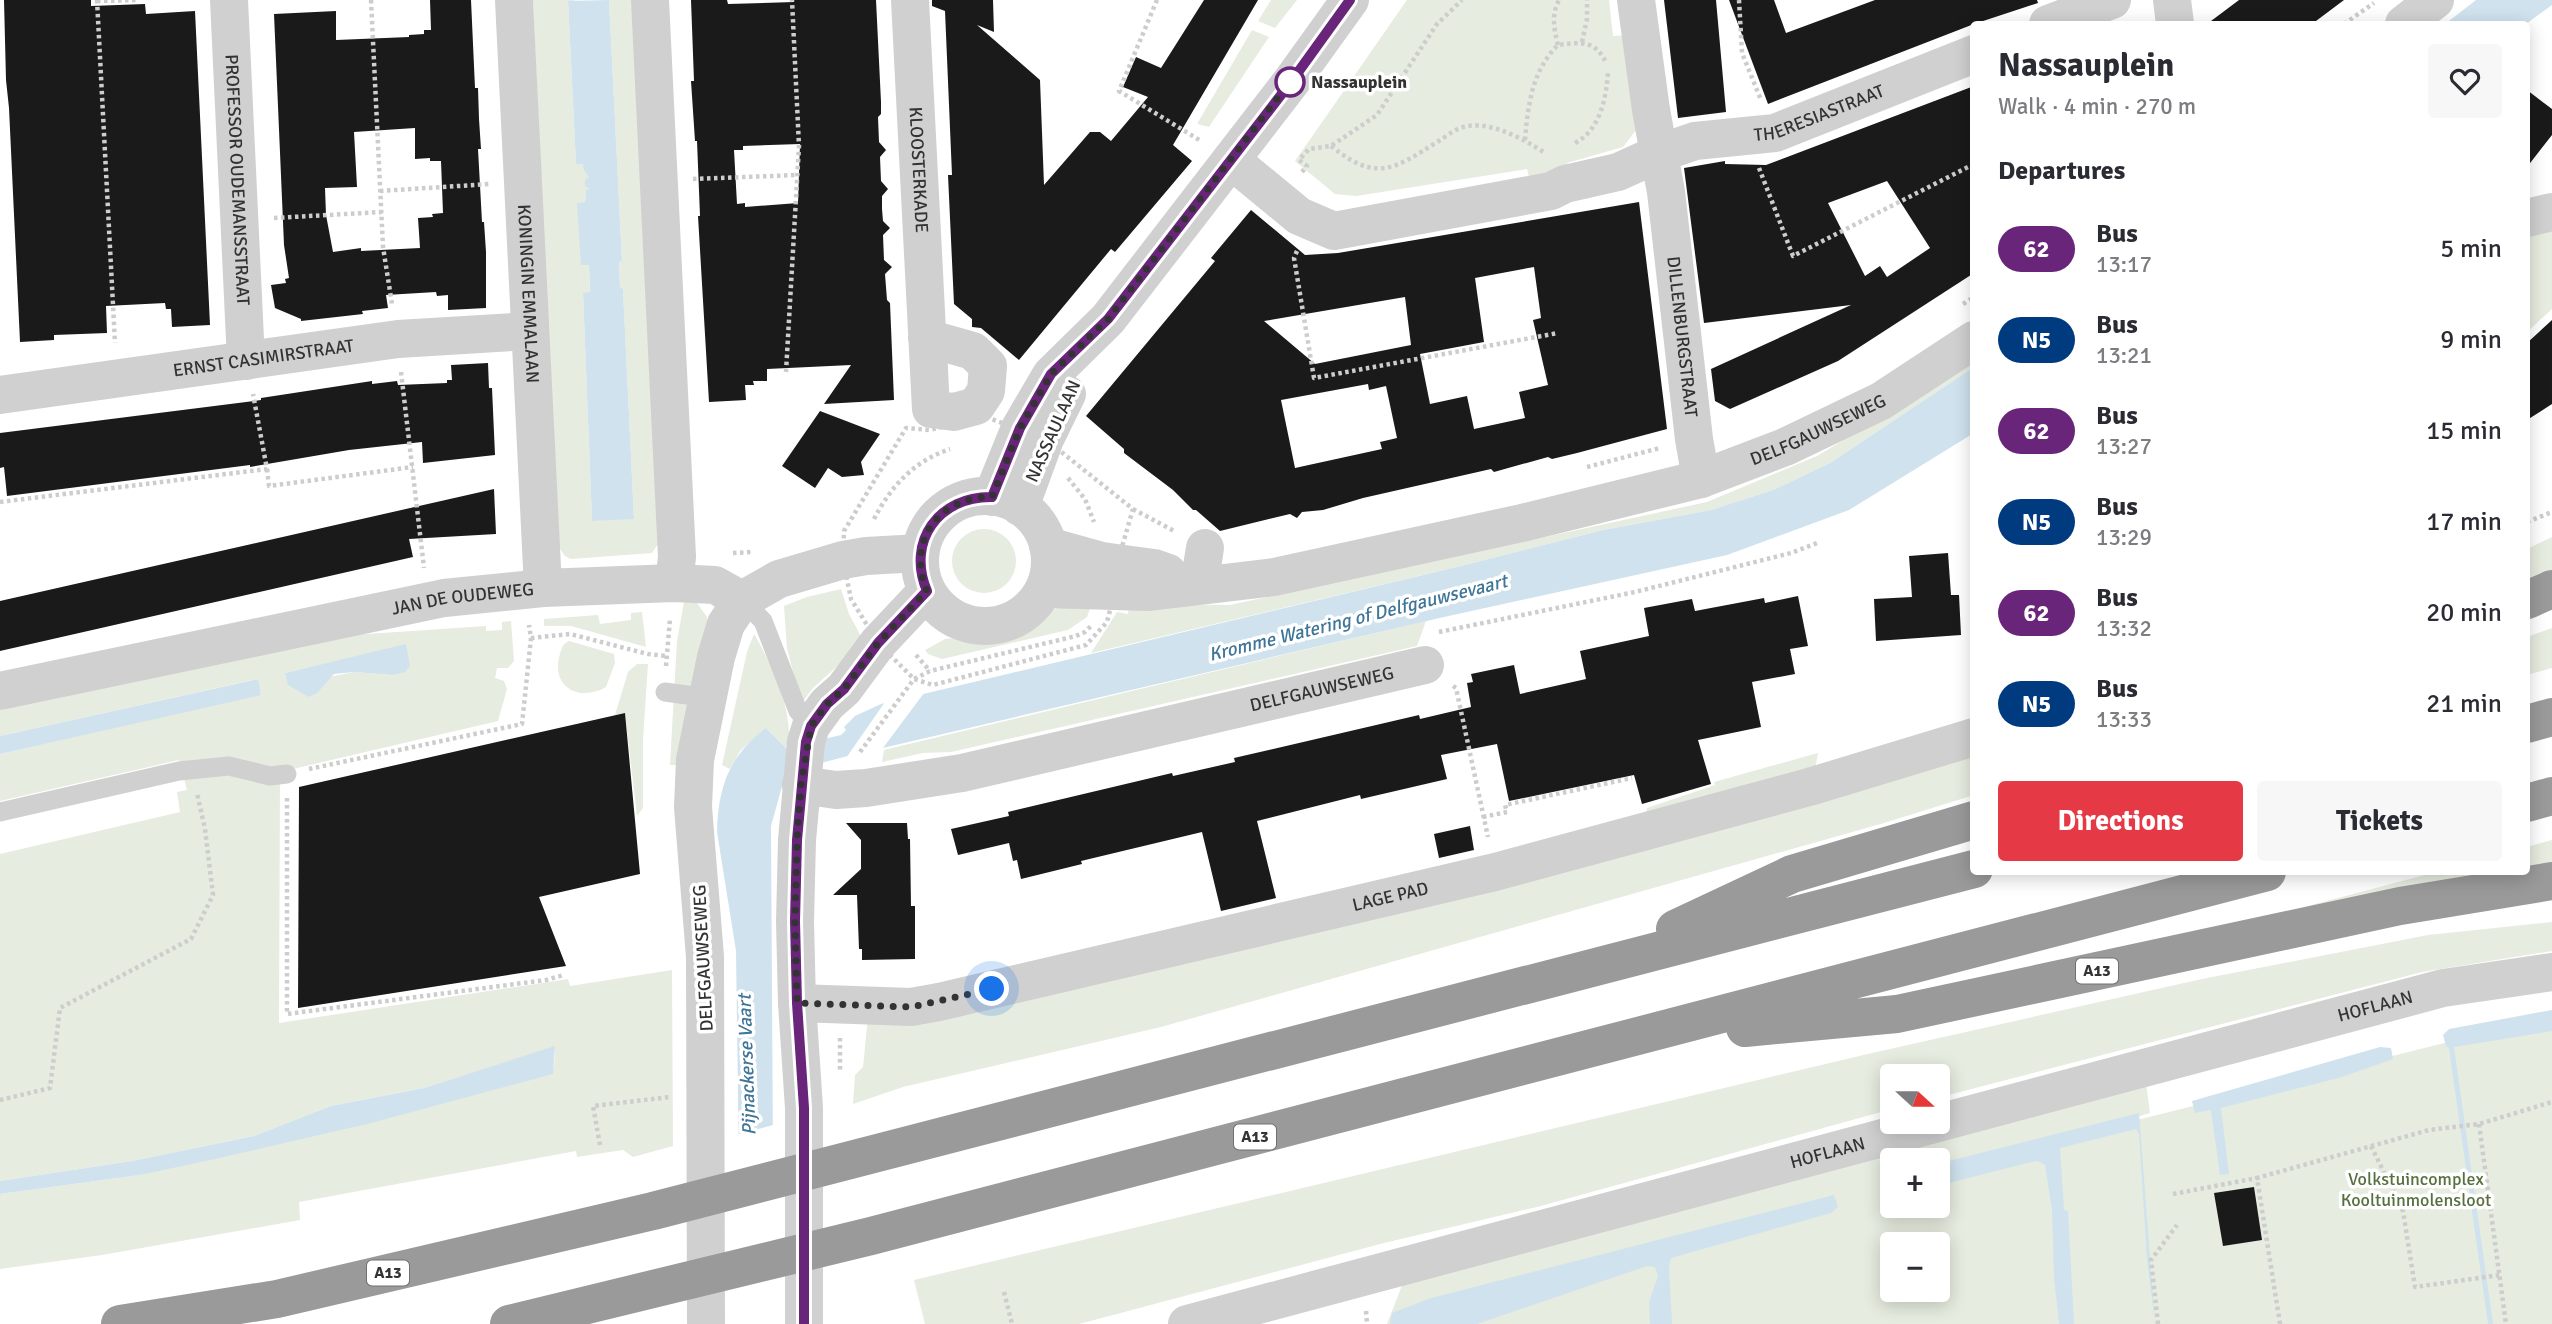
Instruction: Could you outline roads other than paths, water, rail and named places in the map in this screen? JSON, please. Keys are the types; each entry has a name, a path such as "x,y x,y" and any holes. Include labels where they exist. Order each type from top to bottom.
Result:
{"highway":[{"path":"2530,599 2552,589"},
{"path":"2530,722 2552,717"},
{"path":"2530,802 2552,796"},
{"name":"A13","path":"1591,969 1792,874 1970,821"},
{"name":"A13","path":"120,1324 277,1299 653,1211 1970,870"},
{"name":"A13","path":"509,1324 654,1291 871,1236 2256,875"},
{"name":"A13","path":"1639,1037 1897,1014 2400,906 2552,881"}],"street":[{"name":"PROFESSOR OUDEMANSSTRAAT","path":"229,0 246,361"},
{"name":"KONINGIN EMMALAAN","path":"514,0 530,331 534,589"},
{"path":"650,0 677,557 674,583"},
{"name":"KLOOSTERKADE","path":"910,0 927,338"},
{"path":"1350,0 1231,160 1311,222 1334,231 1547,192 1564,184 1618,172 1660,153 1651,110 1636,0"},
{"path":"2056,21 2112,0"},
{"path":"2172,0 2175,21"},
{"path":"2408,21 2435,0"},
{"name":"THERESIASTRAAT","path":"1660,153 1695,141 1765,135 1970,56"},
{"name":"DILLENBURGSTRAAT","path":"1660,153 1701,479"},
{"name":"NASSAULAAN","path":"1006,502 1051,374 1108,319 1231,160"},
{"path":"2530,217 2552,212"},
{"name":"DELFGAUWSEWEG","path":"1123,552 1149,592 1202,566 1273,578 1522,523 1701,479 1784,447 1881,401 1963,326"},
{"name":"ERNST CASIMIRSTRAAT","path":"0,395 398,339 530,331"},
{"path":"969,498 1006,502 1038,524 1048,546 1049,568 1044,589 1023,613 1002,624 978,626 962,622 937,603 920,573 920,553 927,532 940,514 969,498"},
{"name":"DELFGAUWSEWEG","path":"1048,546 1123,552"},
{"name":"DELFGAUWSEWEG","path":"1044,589 1123,552"},
{"path":"742,600 779,579 843,560 920,553"},
{"name":"JAN DE OUDEWEG","path":"0,691 428,600 534,589 674,583 715,585 742,600"},
{"name":"DELFGAUWSEWEG","path":"706,1324 705,957 693,807 695,760 716,657 726,624 742,600"},
{"path":"804,1324 804,1108 797,1003 795,908 805,755 827,704 844,689 897,669 937,603"},
{"name":"DELFGAUWSEWEG","path":"805,755 836,790 866,788 962,774 1424,665"},
{"name":"LAGE PAD","path":"797,1003 911,1007 939,1002 1495,872 1796,790 1970,738"},
{"name":"HOFLAAN","path":"1187,1324 2443,988 2552,972"}],"lane":[{"path":"742,600 763,621 798,710 805,755"},
{"path":"665,692 709,698"},
{"path":"0,812 192,770 229,766 270,775 287,774"}],"water":[{"path":"609,0 622,261 619,262 620,288 623,289 634,519 592,521 583,293 590,292 589,265 581,265 577,203 585,202 586,190 590,189 585,186 585,180 589,177 583,164 576,164 568,1"},
{"path":"2476,0 2552,0 2552,5 2530,21 2449,21"},
{"path":"1970,370 1970,435 1849,510 1727,555 1444,617 786,772 771,826 774,1324 739,1167 736,951 717,832 723,787 734,761 766,728 786,748 841,735 846,730 844,727 855,716 881,704 1603,530 1711,510 1773,490 1830,463"},
{"path":"406,644 410,666 405,672 392,675 354,672 334,674 317,693 309,697 288,685 285,673"},
{"path":"258,679 261,695 0,754 0,736"},
{"path":"2552,1010 2552,1031 2454,1047 2493,1324 2488,1324 2449,1048 2443,1035 2449,1029"},
{"path":"555,1046 553,1074 367,1124 140,1175 0,1194 0,1181 132,1161 254,1136 331,1106 424,1088"},
{"path":"2380,1047 2391,1048 2393,1059 2342,1077 2221,1108 2229,1174 2220,1175 2211,1110 2195,1113 2192,1101"},
{"path":"2139,1113 2155,1324 2147,1259 2139,1134 2136,1129 2060,1148 2064,1210 2068,1211 2074,1324 2059,1324 2054,1277 2052,1210 2045,1165 2038,1161 2027,1163 1950,1183 1950,1161"},
{"path":"1834,1195 1838,1207 1831,1213 1671,1258 1669,1267 1672,1324 1650,1324 1649,1302 1658,1276 1655,1267 1647,1266 1477,1324 1390,1324 1392,1313 1431,1298"}],"place":[{"name":"Nassauplein","path":"1290,82"}],"water label":[{"name":"Kromme Watering of Delfgauwsevaart","path":"1358,618"},
{"name":"Pijnackerse Vaart","path":"747,1065"}],"park label":[{"name":"Volkstuincomplex Kooltuinmolensloot","path":"2416,1189"}]}
